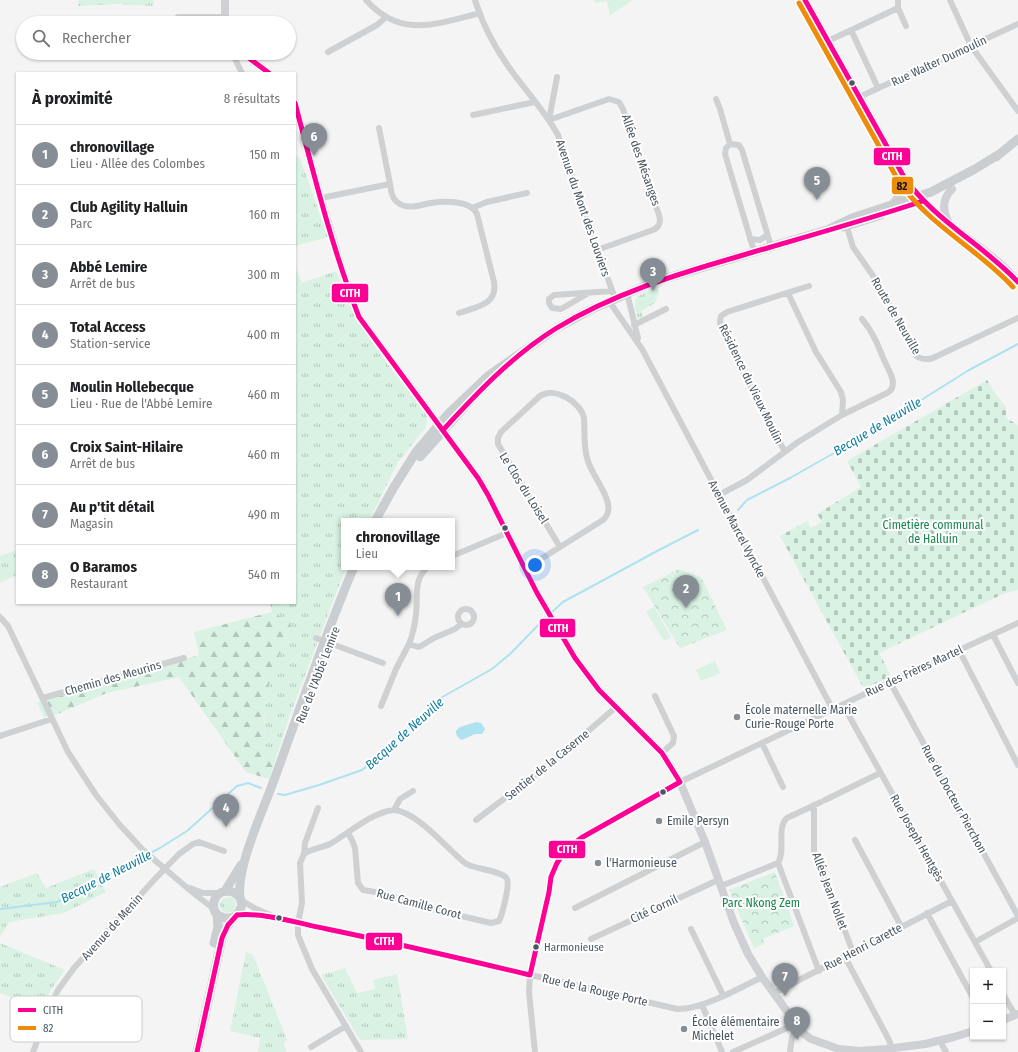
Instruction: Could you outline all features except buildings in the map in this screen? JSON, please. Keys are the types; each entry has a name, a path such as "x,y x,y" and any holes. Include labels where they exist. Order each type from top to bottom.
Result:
{"main road":[{"path":"377,518 411,460 441,427 478,391 521,353 567,322 612,297 628,293 673,275 828,230 952,189 979,171 1018,138"},
{"path":"846,224 852,218 890,206 920,199 985,164 1001,153"},
{"path":"383,518 412,468 441,427"},
{"name":"Rue de l'Abbé Lemire","path":"193,1050 220,942 226,929 241,908 239,888 244,861 274,781 294,739 324,641 353,570"},
{"name":"Rue de l'Abbé Lemire","path":"324,641 359,570"},
{"name":"Rue de l'Abbé Lemire","path":"193,1050 196,1020 218,931 214,900 222,892 244,861"},
{"path":"222,892 234,892 240,899"},
{"path":"215,911 226,919 236,916"}],"street":[{"path":"225,0 225,16"},
{"path":"366,0 378,12 386,17 406,24 422,26 433,25 480,13"},
{"name":"Avenue du Mont des Louviers","path":"475,0 502,57 549,120 558,135 612,297"},
{"path":"805,0 911,188 920,199 1006,269 1018,282"},
{"path":"898,0 898,8 906,26"},
{"path":"950,0 971,46 1018,111"},
{"path":"828,41 898,8"},
{"path":"328,52 377,24 386,17"},
{"name":"Rue Walter Dumoulin","path":"859,97 1018,24"},
{"path":"851,30 878,88"},
{"path":"236,60 242,72"},
{"path":"251,60 267,72"},
{"path":"549,120 557,77"},
{"name":"Allée des Mésanges","path":"549,120 610,99 619,102 623,109 660,215 660,221 658,227 653,230 596,250"},
{"path":"716,99 730,144"},
{"path":"473,115 535,102"},
{"path":"296,107 347,286 359,317 480,482 545,607 582,668 599,690 662,753 680,782 705,842 742,943 753,964 797,1026 810,1039 839,1049 853,1051 893,1050 940,1041 970,1032"},
{"path":"379,128 394,199 404,206 413,207 440,203 461,203 472,208 476,214 494,282 494,289 492,296 486,304 459,313"},
{"path":"730,144 739,145 742,150 771,246"},
{"path":"730,144 726,148 725,154 754,252"},
{"path":"890,206 897,199 901,191 900,175 896,161"},
{"path":"321,198 390,184"},
{"path":"952,189 946,195 944,208 946,216 953,226"},
{"path":"472,208 487,202 527,193"},
{"name":"Route de Neuville","path":"846,224 853,247 878,283 914,354 920,358 926,360 933,358 1018,318"},
{"path":"750,239 755,241 760,240 767,235"},
{"name":"Résidence du Vieux Moulin","path":"785,452 722,331 720,323 721,316 727,312 810,286"},
{"name":"Avenue Marcel Vyncke","path":"628,293 634,325 642,349"},
{"path":"788,293 816,352 841,392 843,400 842,416"},
{"path":"587,294 561,309 552,308 549,303 549,299 554,295 587,294 612,297"},
{"name":"Avenue Marcel Vyncke","path":"612,297 642,349 833,710"},
{"path":"634,325 666,309"},
{"name":"Résidence du Vieux Moulin","path":"719,495 747,480 802,439 842,416 890,392 893,385 892,379 881,350 871,330 862,319"},
{"name":"Le Clos du Loisel","path":"525,569 560,547 606,518 609,511 609,505 588,461 583,412 572,400 552,393 546,393 540,396 501,432 498,438 498,444 560,547"},
{"path":"455,555 507,533"},
{"path":"381,706 396,669 409,644 416,619 418,580 425,570"},
{"path":"0,617 8,626 68,752 112,817 143,850 215,911"},
{"name":"Rue des Frères Martel","path":"535,1052 529,992 530,975 551,877 557,863 565,851 576,841 680,782 1018,623"},
{"path":"409,644 418,647 421,646 434,638 456,629 461,624"},
{"path":"993,635 1018,683"},
{"path":"324,641 383,663"},
{"path":"959,650 1018,765"},
{"name":"Chemin des Meurins","path":"42,698 184,658"},
{"name":"Rue du Docteur Pierchon","path":"890,682 1018,917"},
{"path":"655,696 674,736 673,743 662,753"},
{"name":"Rue Joseph Hentgès","path":"843,704 989,968"},
{"name":"Sentier de la Caserne","path":"476,820 555,760 616,707"},
{"path":"0,736 52,718"},
{"path":"762,743 783,787"},
{"path":"819,970 778,863 782,854 783,823 787,818 880,773"},
{"path":"361,1052 312,969 298,935 298,923 302,903 299,867 300,859 304,854 327,845 380,813 394,810 400,799 413,791"},
{"name":"Allée Jean Nollet","path":"814,805 815,853 853,952"},
{"path":"304,854 306,843 318,808"},
{"name":"Rue Camille Corot","path":"348,833 355,848 357,881 363,890 387,894 414,905 491,922 499,921 508,886 508,880 506,877 469,866 422,824 405,813 394,810"},
{"path":"855,840 901,926"},
{"name":"Avenue de Menin","path":"55,996 74,968 179,854 193,844 199,842 224,851"},
{"path":"575,908 705,842"},
{"name":"Cité Cornil","path":"591,939 719,883 778,863"},
{"path":"184,885 203,893 222,892"},
{"name":"Rue de la Rouge Porte","path":"240,899 256,909 284,920"},
{"name":"Rue Henri Carette","path":"774,993 952,900"},
{"path":"927,913 970,992"},
{"name":"Rue de la Rouge Porte","path":"236,916 248,914 284,920 394,943 674,1008 702,1005 762,977"},
{"path":"975,942 1018,917"},
{"path":"691,929 723,995"},
{"path":"845,957 893,1050"},
{"path":"1006,999 1016,1014 1006,1019"},
{"path":"702,1005 722,1052"},
{"path":"311,1046 346,1026"},
{"path":"733,1052 797,1026"},
{"path":"790,1052 792,1037 797,1026"},
{"path":"940,1041 946,1052"},
{"name":"Avenue de Menin","path":"34,1052 38,1042"}],"green space":[{"path":"78,0 154,0 153,6 118,4 78,6"},
{"path":"594,0 632,0 610,16 607,1 595,3"},
{"path":"296,156 300,158 328,237 296,246"},
{"path":"296,269 302,283 336,271 355,318 427,416 426,427 398,462 370,518 341,518 341,570 345,570 290,715 275,760 265,756 264,698 291,623 272,612 270,604 296,604"},
{"path":"657,288 659,292 655,303 641,311 643,316 637,319 635,305 637,298 644,293"},
{"name":"Cimetière communal de Halluin","path":"987,380 1006,407 1006,418 1018,425 1018,590 1005,593 879,653 891,676 864,689 780,536 807,521 811,528 822,522 817,514 861,487 847,461"},
{"path":"16,550 16,575 0,583 0,556"},
{"path":"679,569 701,577 727,630 680,648 643,587"},
{"path":"654,607 671,637 664,641 646,612"},
{"path":"272,612 291,623 264,698 265,756 275,760 269,779 246,772 179,677 107,693 55,715 44,717 37,702 199,655 194,632"},
{"path":"715,661 720,673 701,681 696,670"},
{"path":"94,869 106,892 64,913 9,922 0,937 0,887 37,873 46,888"},
{"name":"Parc Nkong Zem","path":"775,872 794,926 763,939 764,944 754,948 729,890"},
{"path":"225,897 231,897 236,902 234,911 231,913 225,913 220,908 220,902"},
{"path":"0,943 65,970 48,996 10,997 0,993"},
{"path":"246,952 253,955 287,1040 284,1043 286,1052 258,1052 260,1038 230,1031"},
{"path":"345,968 357,993 375,989 373,980 397,974 408,1039 360,1040 321,975"}],"water":[{"path":"476,722 481,723 485,729 482,734 475,734 462,740 458,737 456,731 460,727"}],"waterway":[{"name":"Becque de Neuville","path":"738,510 747,500 790,478 864,436 969,370 1018,344"},
{"name":"Becque de Neuville","path":"552,612 563,602 698,530"},
{"name":"Becque de Neuville","path":"278,794 285,795 362,770 376,759 437,700 492,669 510,654 548,615"},
{"name":"Becque de Neuville","path":"0,909 57,902 160,848 187,831 237,786 248,783 261,788"}],"transit line":[{"name":"CITH","path":"805,0 904,177 916,193 944,219 1004,268 1018,282"},
{"name":"82","path":"799,3 898,180 910,196 938,223 984,260 1013,287"},
{"name":"CITH","path":"251,60 268,72"},
{"name":"CITH","path":"296,107 316,184 340,265 359,317 478,478 537,593 575,658 599,690 662,753 680,782"},
{"name":"CITH","path":"443,430 482,389 524,351 555,329 599,305 645,286 693,270 923,201"},
{"name":"CITH","path":"530,975 551,877 557,863 565,851 581,838 680,782"},
{"name":"CITH","path":"237,915 258,915 282,919 403,945 530,975"},
{"name":"CITH","path":"197,1052 222,938 228,925 237,915"}],"place":[{"name":"Croix Saint-Hilaire","path":"314,156"},
{"name":"Moulin Hollebecque","path":"817,200"},
{"name":"Abbé Lemire","path":"653,291"},
{"name":"Club Agility Halluin","path":"686,608"},
{"name":"chronovillage","path":"398,616"},
{"name":"École maternelle Marie Curie-Rouge Porte","path":"737,717"},
{"name":"Emile Persyn","path":"659,821"},
{"name":"Total Access","path":"226,827"},
{"name":"l'Harmonieuse","path":"598,863"},
{"name":"Harmonieuse","path":"536,947"},
{"name":"Au p'tit détail","path":"785,996"},
{"name":"École élémentaire Michelet","path":"684,1029"},
{"name":"O Baramos","path":"797,1040"}]}
